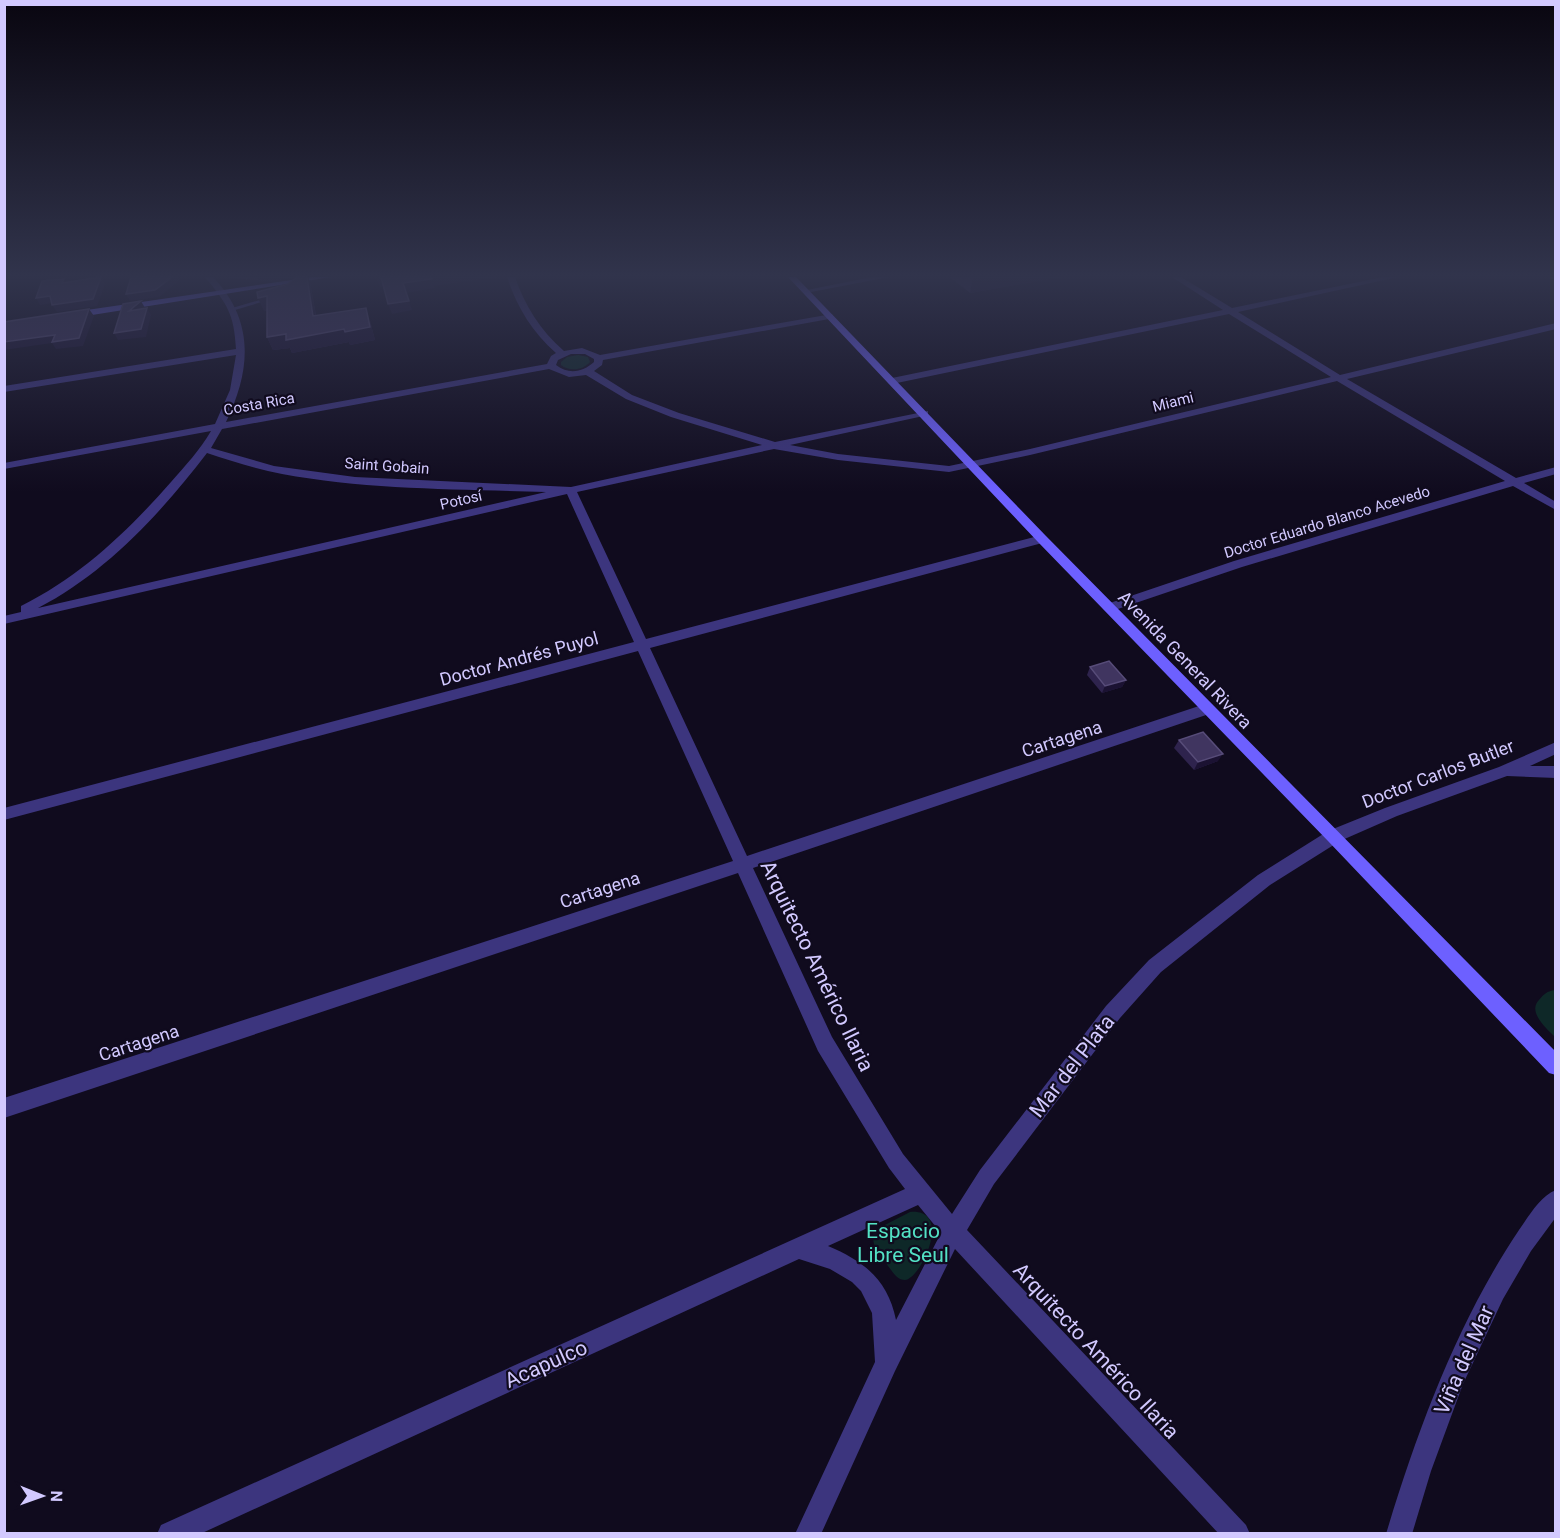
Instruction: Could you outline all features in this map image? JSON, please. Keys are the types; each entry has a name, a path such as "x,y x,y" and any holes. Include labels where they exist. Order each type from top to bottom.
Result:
{"main road":[{"name":"Avenida General Rivera","path":"861,349 1042,539 1556,1066"}],"street":[{"path":"555,349 561,354"},
{"path":"551,366 551,361 561,354 586,351 598,358 649,349"},
{"path":"892,381 1045,349"},
{"path":"1292,349 1556,507"},
{"name":"Miami","path":"587,371 638,400 675,415 776,446 838,457 949,469 1458,349"},
{"path":"4,389 241,351 235,387 219,427 204,449 151,511 84,573 41,602 4,620"},
{"path":"587,371 597,365 598,358"},
{"name":"Costa Rica","path":"4,466 551,366 565,374 587,371"},
{"name":"Potosí","path":"4,620 571,490 924,413"},
{"name":"Saint Gobain","path":"204,449 239,461 284,471 340,478 571,490"},
{"name":"Doctor Eduardo Blanco Acevedo","path":"1109,608 1238,564 1556,470"},
{"name":"Arquitecto Américo Ilaria","path":"571,490 825,1044 896,1161 952,1230 1237,1533"},
{"name":"Doctor Andrés Puyol","path":"4,814 1042,539"},
{"name":"Cartagena","path":"4,1108 1099,747 1207,709"},
{"name":"Doctor Carlos Butler","path":"1334,836 1391,812 1504,771 1556,747"},
{"path":"1504,771 1556,772"},
{"name":"Mar del Plata","path":"808,1533 886,1363 952,1230 987,1177 1106,1021 1155,966 1264,880 1334,836"},
{"name":"Acapulco","path":"170,1533 801,1249 922,1192"},
{"name":"Viña del Mar","path":"1399,1533 1434,1428 1470,1337 1514,1257 1540,1216 1556,1200"},
{"name":"Mar del Plata","path":"801,1249 826,1254 846,1263 872,1288 881,1306 886,1363"}],"green space":[{"path":"578,355 588,357 590,362 576,369 568,369 561,365 567,357"},
{"path":"1556,990 1555,1037 1547,1030 1535,1010 1542,996"},
{"name":"Espacio Libre Seul","path":"910,1212 923,1214 930,1221 932,1231 930,1244 919,1268 912,1277 905,1280 895,1275 879,1255 873,1233"}],"building":[{"path":"1109,661 1126,680 1105,686 1090,667"},
{"path":"1203,732 1223,754 1198,762 1179,740"}]}
